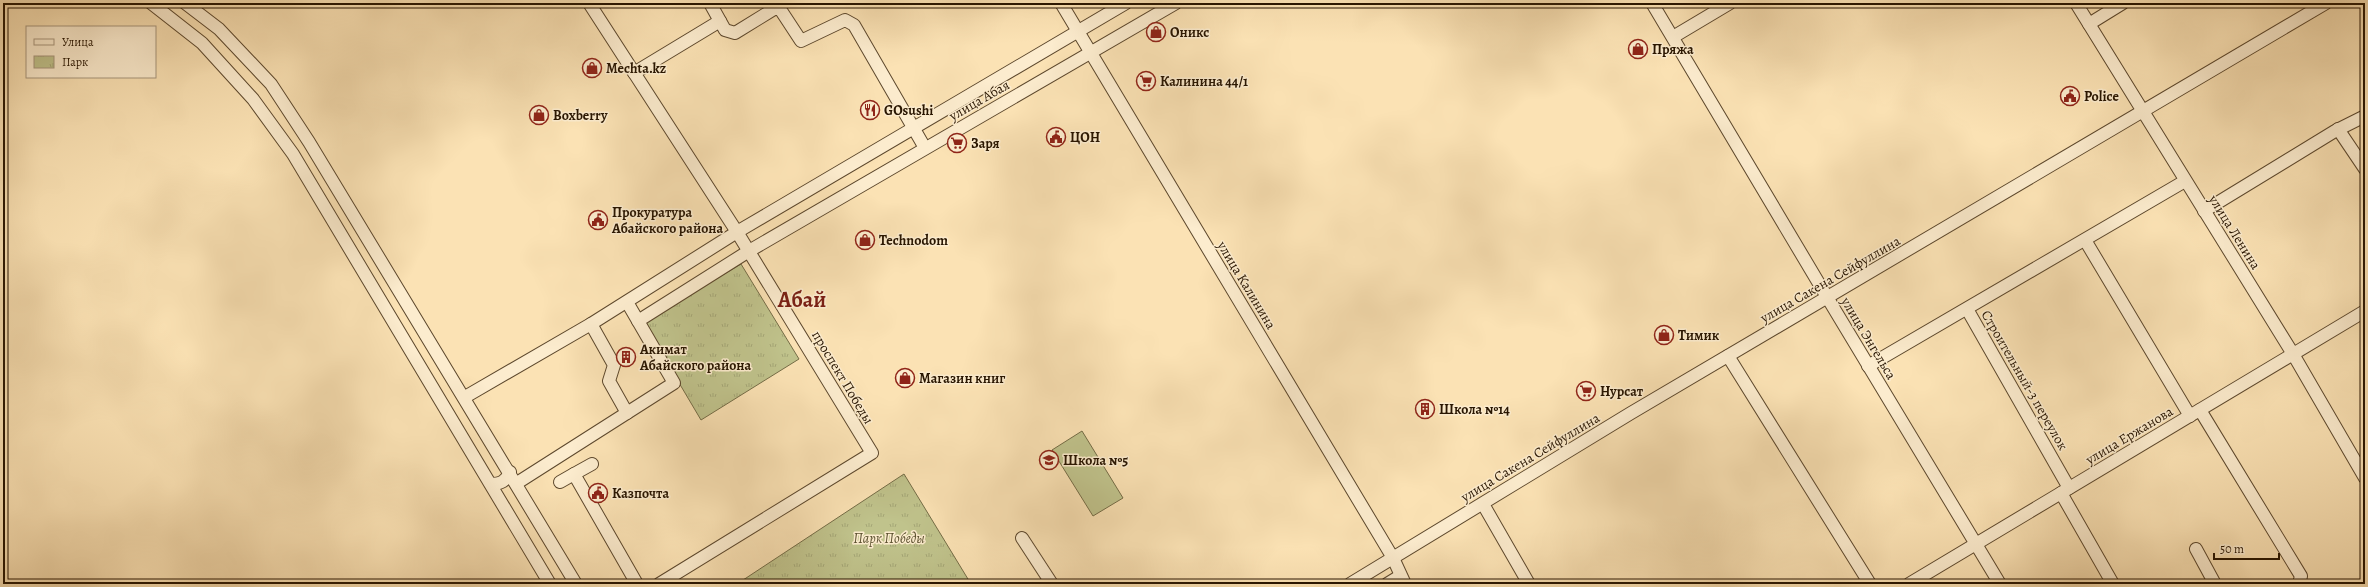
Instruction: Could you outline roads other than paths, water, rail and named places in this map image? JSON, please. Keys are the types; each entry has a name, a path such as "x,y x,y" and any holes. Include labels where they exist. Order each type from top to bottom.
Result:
{"street":[{"path":"151,3 207,48 253,98 292,154 492,484 550,584"},
{"path":"185,3 219,28 271,84 309,142 514,477 576,584"},
{"name":"проспект Победы","path":"590,3 749,251 872,453 659,584"},
{"path":"710,3 725,30 735,33 774,9 780,9 801,41 845,20 854,25 925,148"},
{"name":"улица Калинина","path":"1061,3 1393,558 1402,580"},
{"name":"улица Абая","path":"465,397 591,324 737,232 1126,3"},
{"name":"улица Абая","path":"638,321 749,251 925,148 1092,54 1176,3"},
{"name":"улица Энгельса","path":"1652,3 1827,298 2000,584"},
{"path":"1672,37 1730,3"},
{"name":"улица Ленина","path":"2076,3 2293,354 2365,478"},
{"path":"2089,24 2123,3"},
{"name":"улица Сакена Сейфуллина","path":"1350,584 1728,356 2326,3"},
{"path":"634,73 720,21"},
{"path":"2204,211 2338,129 2365,116"},
{"path":"2338,129 2365,169"},
{"path":"292,154 309,142"},
{"path":"1868,366 2185,181"},
{"path":"2085,240 2301,576 2299,584"},
{"path":"492,484 500,484 507,479 514,477 627,413 674,383 627,302"},
{"name":"Строительный-3 переулок","path":"1967,309 2065,490 2113,584"},
{"name":"улица Ержанова","path":"1909,584 2365,311"},
{"path":"591,324 614,365 608,381 627,413"},
{"path":"1728,356 1870,584"},
{"path":"436,393 455,381"},
{"path":"560,482 592,464"},
{"path":"574,474 637,584"},
{"path":"1483,504 1529,584"},
{"path":"1022,538 1052,584"},
{"path":"2196,549 2215,584"},
{"path":"1387,584 1402,580"}],"place":[{"name":"Оникс","path":"1156,32"},
{"name":"Пряжа","path":"1638,49"},
{"name":"Mechta.kz","path":"592,68"},
{"name":"Калинина 44/1","path":"1146,81"},
{"name":"Police","path":"2070,96"},
{"name":"GOsushi","path":"870,110"},
{"name":"Boxberry","path":"539,115"},
{"name":"ЦОН","path":"1056,137"},
{"name":"Заря","path":"957,143"},
{"name":"Прокуратура Абайского района","path":"598,220"},
{"name":"Technodom","path":"865,240"},
{"name":"Тимик","path":"1664,335"},
{"name":"Акимат Абайского района","path":"626,357"},
{"name":"Магазин книг","path":"905,378"},
{"name":"Нурсат","path":"1586,391"},
{"name":"Школа №14","path":"1425,409"},
{"name":"Школа №5","path":"1049,460"},
{"name":"Казпочта","path":"598,493"}],"district":[{"name":"Абай","path":"802,299"}],"park label":[{"name":"Парк Победы","path":"889,538"}]}
